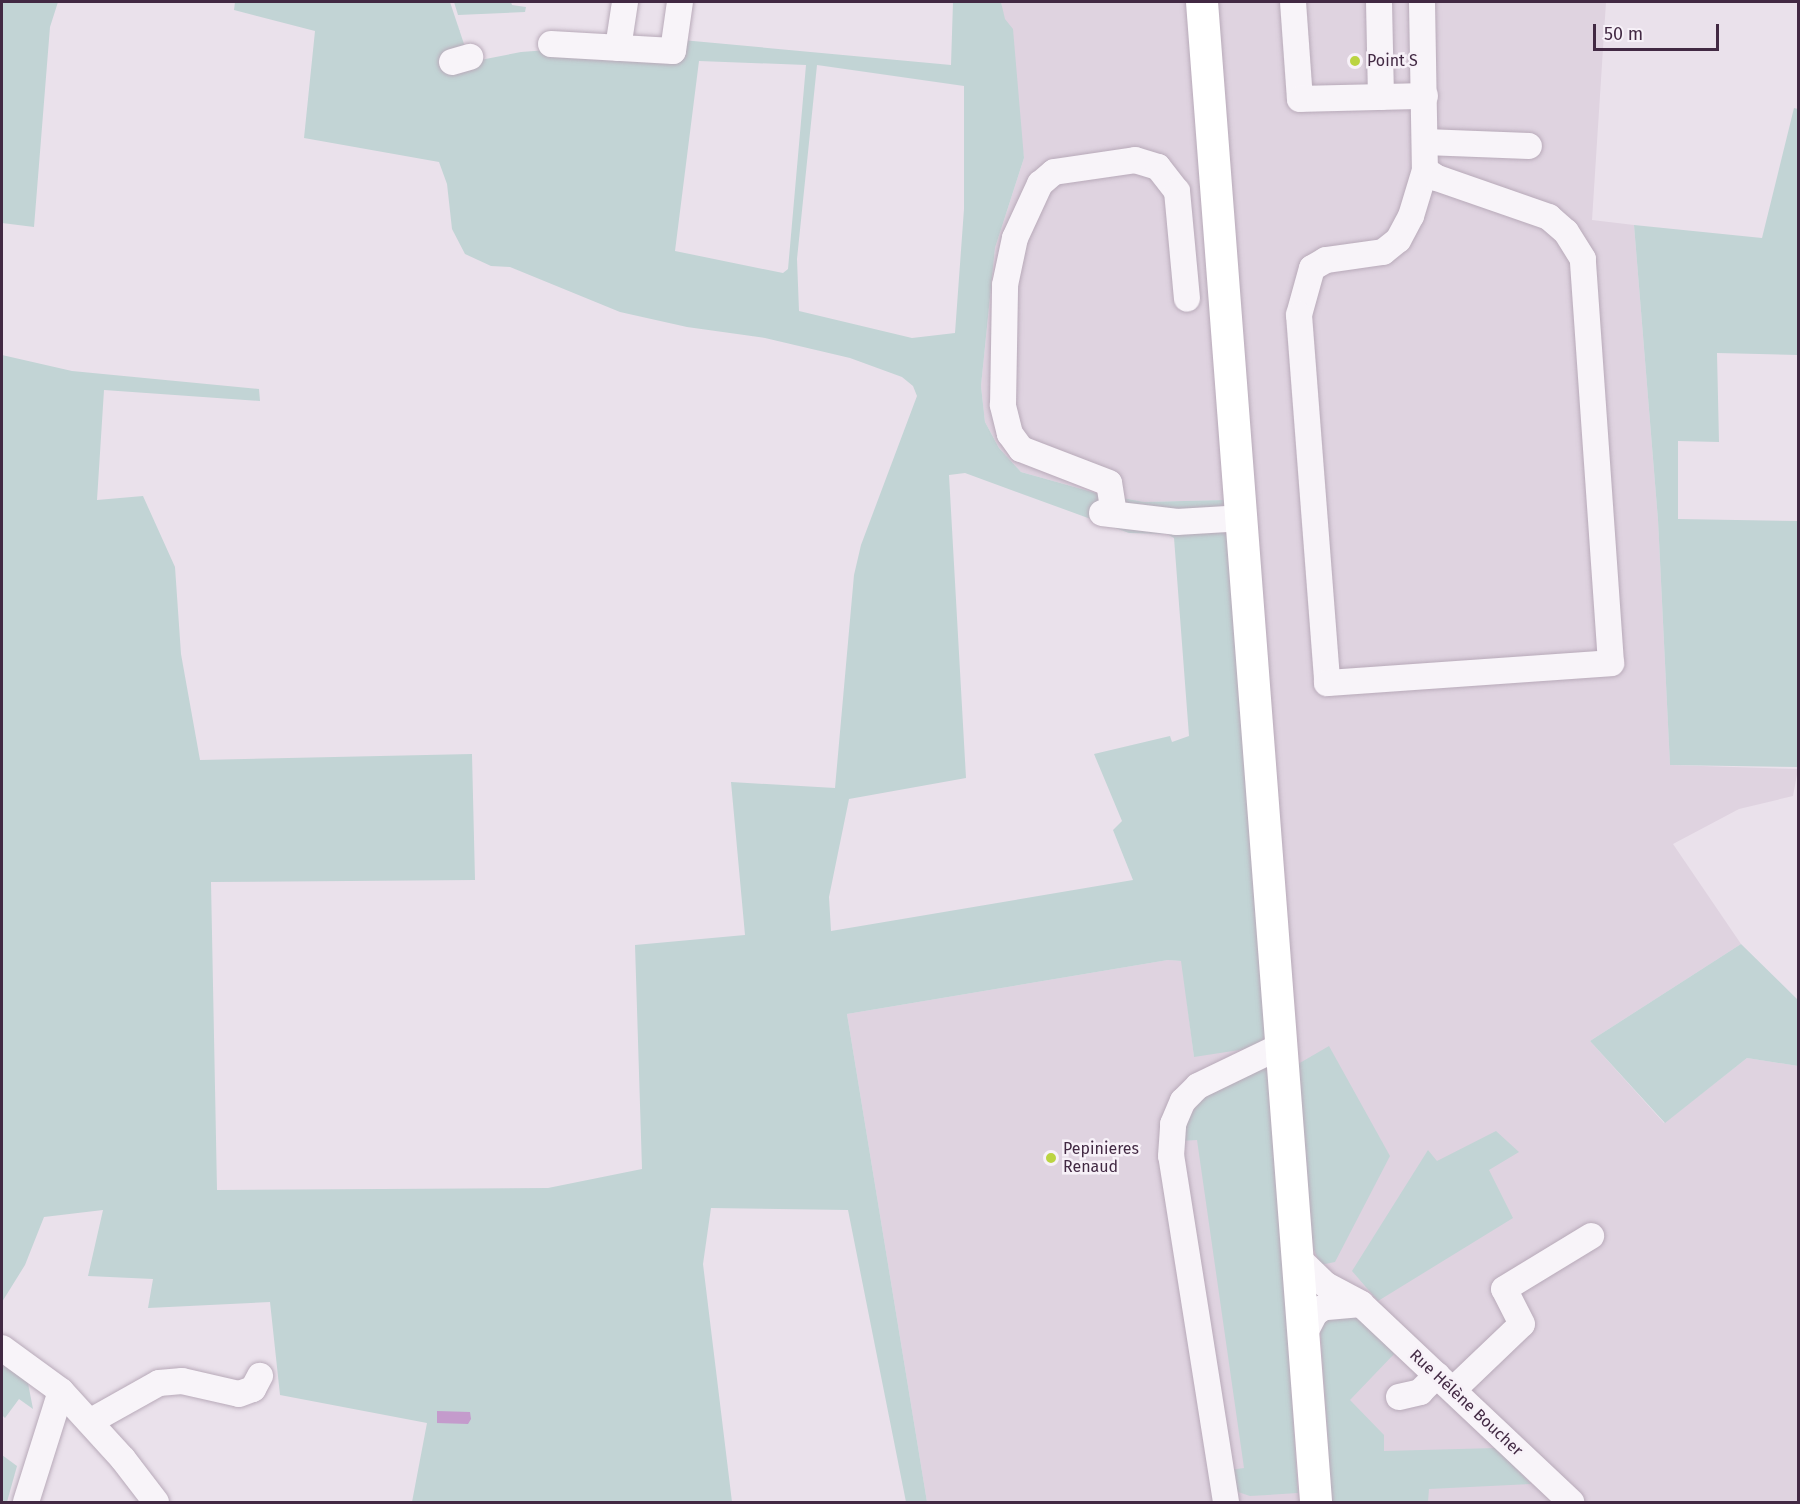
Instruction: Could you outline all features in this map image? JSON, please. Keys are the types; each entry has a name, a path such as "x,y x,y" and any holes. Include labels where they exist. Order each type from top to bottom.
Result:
{"main road":[{"path":"1202,2 1300,1260 1315,1502"}],"street":[{"path":"618,48 625,2"},
{"path":"550,44 673,51 680,2"},
{"path":"1293,2 1300,99 1425,96"},
{"path":"1379,2 1381,97"},
{"path":"1422,2 1425,170 1411,216 1398,240 1383,252 1326,260 1312,268 1299,315 1327,683 1611,663 1582,259 1566,232 1549,217 1437,178 1425,170"},
{"path":"1425,142 1528,146"},
{"path":"1187,299 1177,191 1158,167 1135,159 1054,172 1041,184 1015,238 1005,285 1003,405 1010,434 1021,449 1109,483 1108,513 1177,522 1244,518"},
{"path":"1226,1503 1171,1156 1173,1124 1183,1101 1198,1086 1283,1045"},
{"path":"1399,1397 1445,1383 1522,1324 1504,1289 1591,1236"},
{"name":"Rue Hélène Boucher","path":"1300,1260 1326,1285 1361,1304 1571,1503"},
{"path":"1305,1333 1315,1313 1324,1307 1361,1304"},
{"path":"2,1348 61,1391 91,1421 156,1503"},
{"path":"91,1421 159,1383 182,1381 239,1394 253,1389 260,1376"},
{"path":"26,1503 61,1391"}],"shaded area":[{"path":"2,2 58,2 50,27 34,227 2,223"},
{"path":"235,2 450,2 470,62 521,52 682,40 951,65 953,2 1001,2 1005,19 1013,29 1024,158 995,248 981,386 985,422 999,448 1021,472 1096,493 1144,502 1224,500 1272,1045 1194,1057 1181,961 1168,960 847,1014 927,1502 906,1502 848,1210 711,1208 703,1264 732,1502 412,1502 427,1423 280,1395 270,1302 148,1308 153,1279 88,1276 103,1210 44,1217 25,1265 2,1302 2,355 72,371 259,389 260,401 104,390 97,500 143,496 175,567 181,654 200,760 472,754 475,880 211,882 217,1190 548,1188 642,1169 635,945 745,935 731,782 835,788 854,575 861,545 917,396 913,386 902,377 850,358 765,338 687,327 620,312 510,267 491,266 465,254 452,229 447,184 439,162 304,138 315,31 234,10","holes":["699,61 806,65 788,269 783,273 675,251","817,65 964,86 964,209 955,333 912,338 799,311 797,259","965,473 1129,533 1167,534 1174,538 1189,736 1172,742 1170,736 1094,754 1122,821 1113,830 1133,880 831,931 829,897 849,799 966,778 949,475"]},
{"path":"454,2 511,2 512,5 526,7 525,12 458,15"},
{"path":"1001,2 1606,2 1592,220 1634,225 1658,520 1670,765 1798,769 1793,796 1739,809 1673,844 1741,944 1590,1041 1664,1123 1747,1058 1798,1066 1798,1502 927,1502 847,1014 1168,960 1182,961 1194,1057 1224,500 1144,502 1096,493 1021,472 999,448 985,422 981,386 995,248 1024,158"},
{"path":"1794,108 1798,109 1798,355 1717,353 1719,442 1678,441 1678,519 1798,521 1798,767 1670,765 1658,520 1634,225 1762,238"},
{"path":"1741,944 1798,1000 1798,1066 1747,1058 1665,1123 1590,1041"},
{"path":"1329,1046 1390,1156 1335,1262 1320,1265 1313,1247 1298,1064"},
{"path":"1271,1067 1298,1493 1250,1496 1235,1491 1230,1470 1244,1468 1197,1140 1180,1141 1180,1135 1201,1097 1258,1068"},
{"path":"1496,1131 1519,1152 1489,1170 1513,1218 1378,1301 1352,1271 1428,1150 1437,1161"},
{"path":"1359,1316 1395,1353 1350,1400 1384,1435 1384,1451 1496,1448 1531,1484 1429,1489 1428,1502 1332,1502 1320,1327 1326,1319"},
{"path":"2,1363 27,1378 33,1409 19,1399 5,1418 2,1415"},
{"path":"437,1411 470,1412 471,1419 468,1424 437,1423"},
{"path":"2,1455 17,1466 7,1502 2,1502"}],"place":[{"name":"Point S","path":"1355,61"},
{"name":"Pepinieres Renaud","path":"1051,1158"}]}
